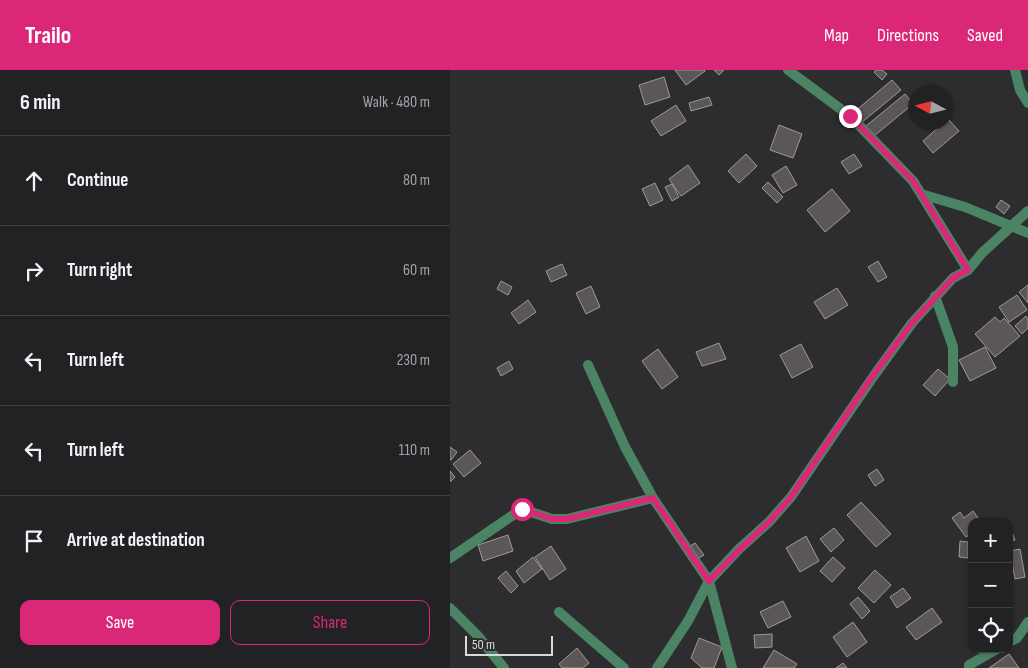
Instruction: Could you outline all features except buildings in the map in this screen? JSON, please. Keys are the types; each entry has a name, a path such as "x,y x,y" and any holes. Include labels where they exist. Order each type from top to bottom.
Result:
{"street":[{"path":"788,70 850,116 913,181 968,270"},
{"path":"1014,70 1020,90 1028,103"},
{"path":"921,194 965,206 1028,233"},
{"path":"657,668 688,621 709,581 769,522 791,497 892,349 935,296 953,278 968,270 982,253 1028,211"},
{"path":"935,296 952,347 953,382"},
{"path":"588,365 625,447 653,498 709,581 732,668"},
{"path":"450,558 522,509 552,519 567,519 653,498"},
{"path":"450,608 477,635 504,668"},
{"path":"558,612 624,668"},
{"path":"1013,640 1017,638 1028,622"},
{"path":"969,668 969,665 990,653"}],"route":[{"path":"522,509 552,519 567,519 653,498 709,581 769,522 791,497 810,472 872,377 912,323 953,278 968,270 913,181 850,116"}]}
